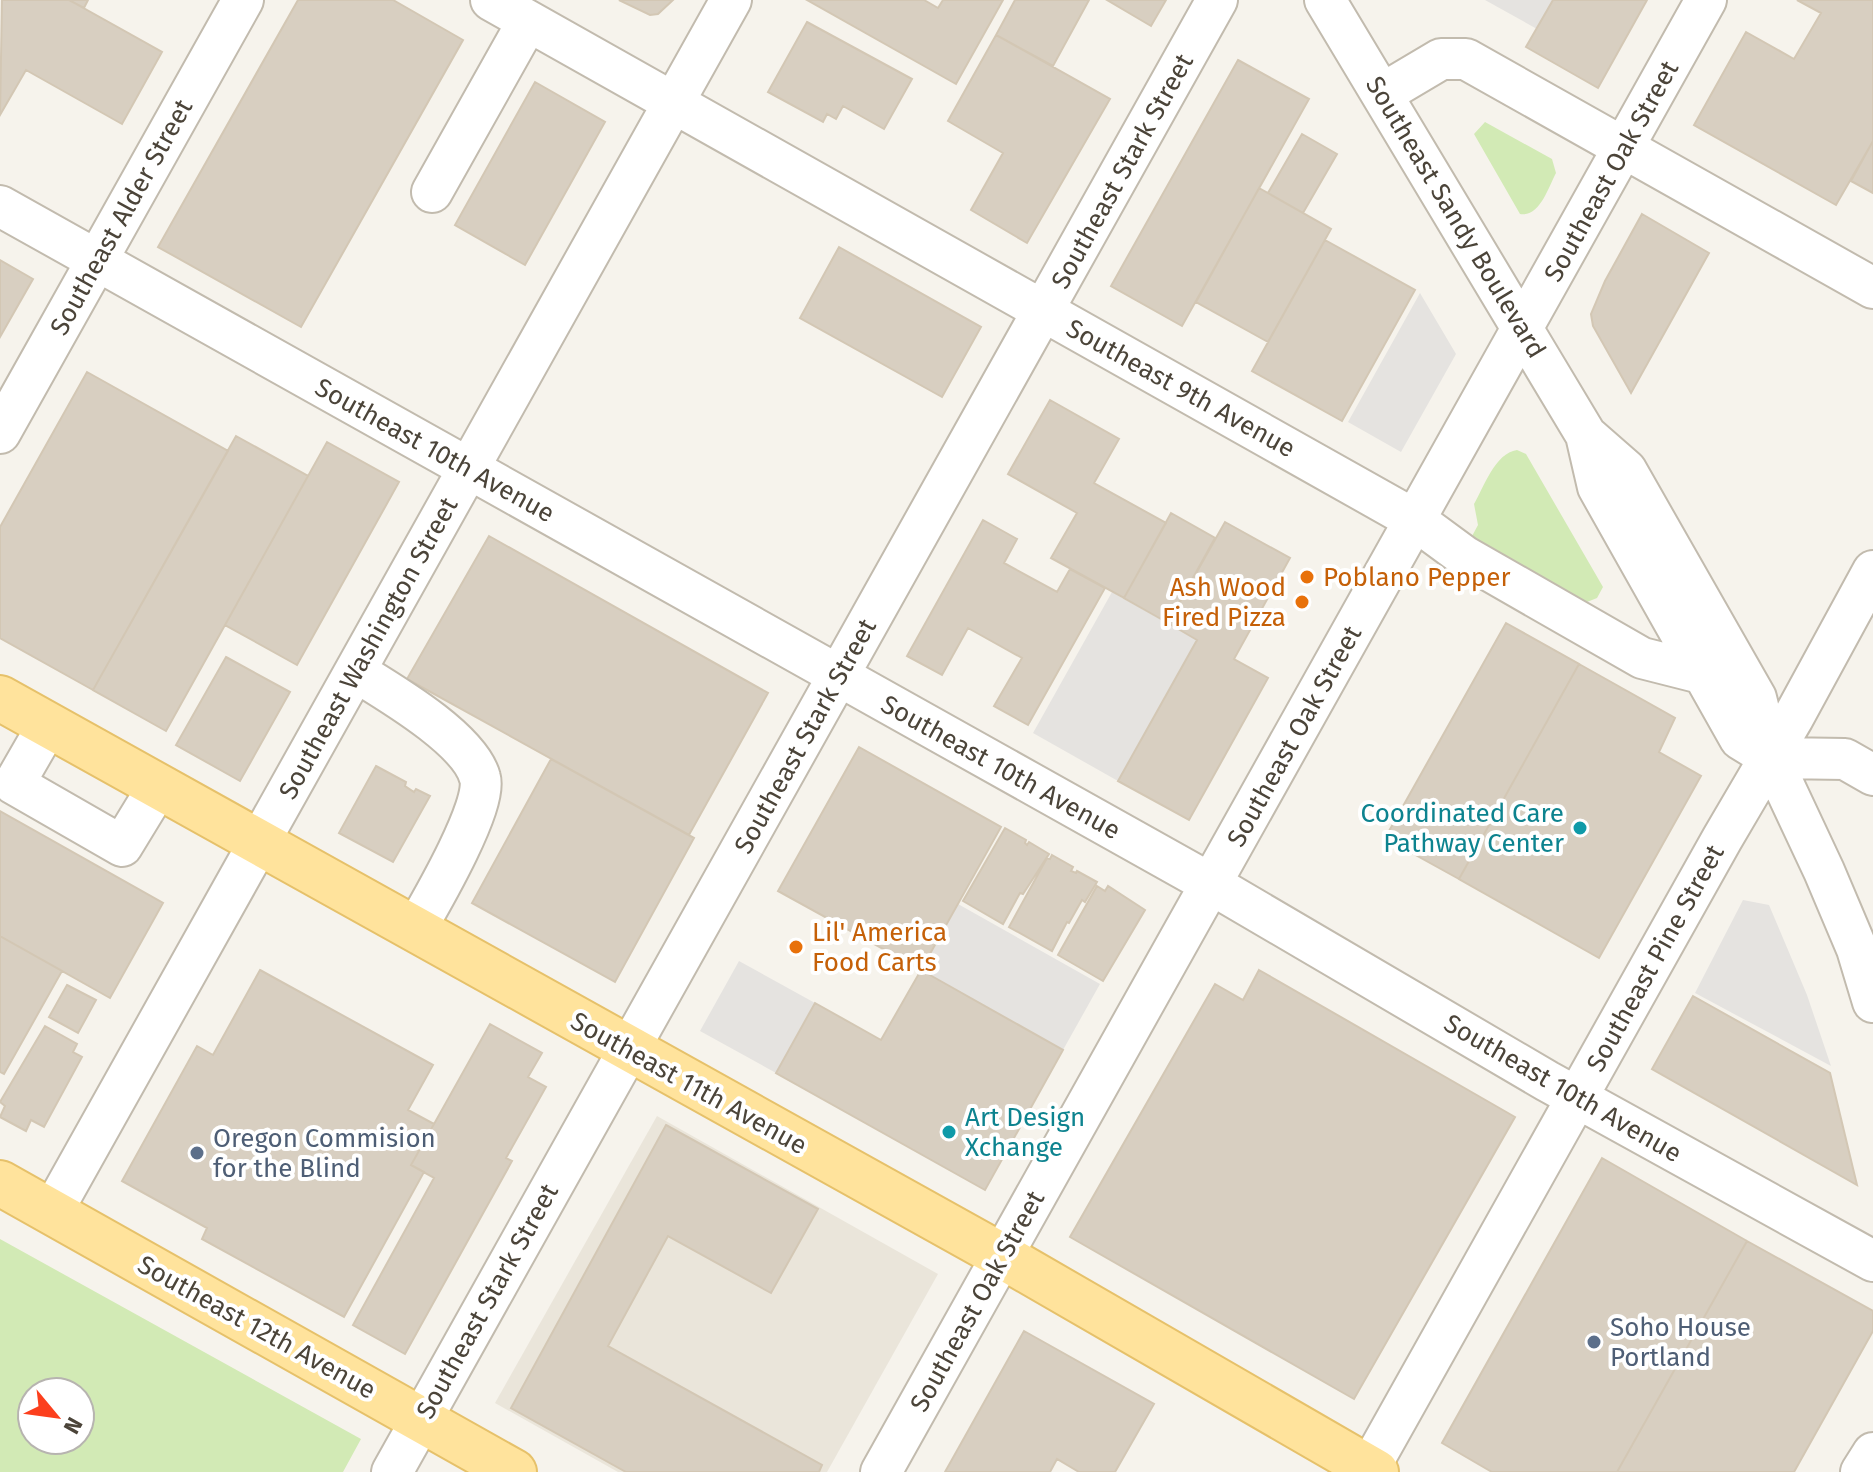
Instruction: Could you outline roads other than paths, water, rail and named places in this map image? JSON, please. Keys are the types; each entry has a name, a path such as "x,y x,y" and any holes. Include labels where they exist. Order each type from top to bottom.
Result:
{"main road":[{"name":"Southeast 11th Avenue","path":"0,698 1002,1256 1371,1471"},
{"name":"Southeast 12th Avenue","path":"0,1183 514,1472"}],"street":[{"name":"Southeast Alder Street","path":"0,433 243,0"},
{"name":"Southeast 9th Avenue","path":"491,0 1415,520 1464,556 1642,658 1705,674"},
{"name":"Southeast Washington Street","path":"52,1212 731,0"},
{"name":"Southeast Stark Street","path":"392,1472 1217,0"},
{"name":"Southeast Sandy Boulevard","path":"1325,0 1586,435 1598,487 1740,739 1771,758"},
{"name":"Southeast Oak Street","path":"881,1472 1706,0"},
{"path":"432,192 528,21"},
{"path":"1382,94 1441,59 1466,59 1873,288"},
{"name":"Southeast 10th Avenue","path":"0,206 1211,884 1577,1097 1873,1261"},
{"name":"Southeast Sandy Boulevard","path":"1586,435 1626,470 1756,698 1771,758 1852,936 1873,1002"},
{"name":"Southeast Pine Street","path":"1371,1471 1577,1097 1872,577"},
{"path":"355,671 449,735 476,768 482,781 476,809 437,892 415,930"},
{"path":"48,725 14,784 122,846 158,787"},
{"path":"1771,758 1845,759 1873,775"},
{"path":"1861,1472 1873,1453"}],"place":[{"name":"Poblano Pepper","path":"1307,577"},
{"name":"Ash Wood Fired Pizza","path":"1302,602"},
{"name":"Coordinated Care Pathway Center","path":"1580,828"},
{"name":"Lil' America Food Carts","path":"796,947"},
{"name":"Art Design Xchange","path":"949,1132"},
{"name":"Oregon Commision for the Blind","path":"197,1153"},
{"name":"Soho House Portland","path":"1594,1342"}]}
